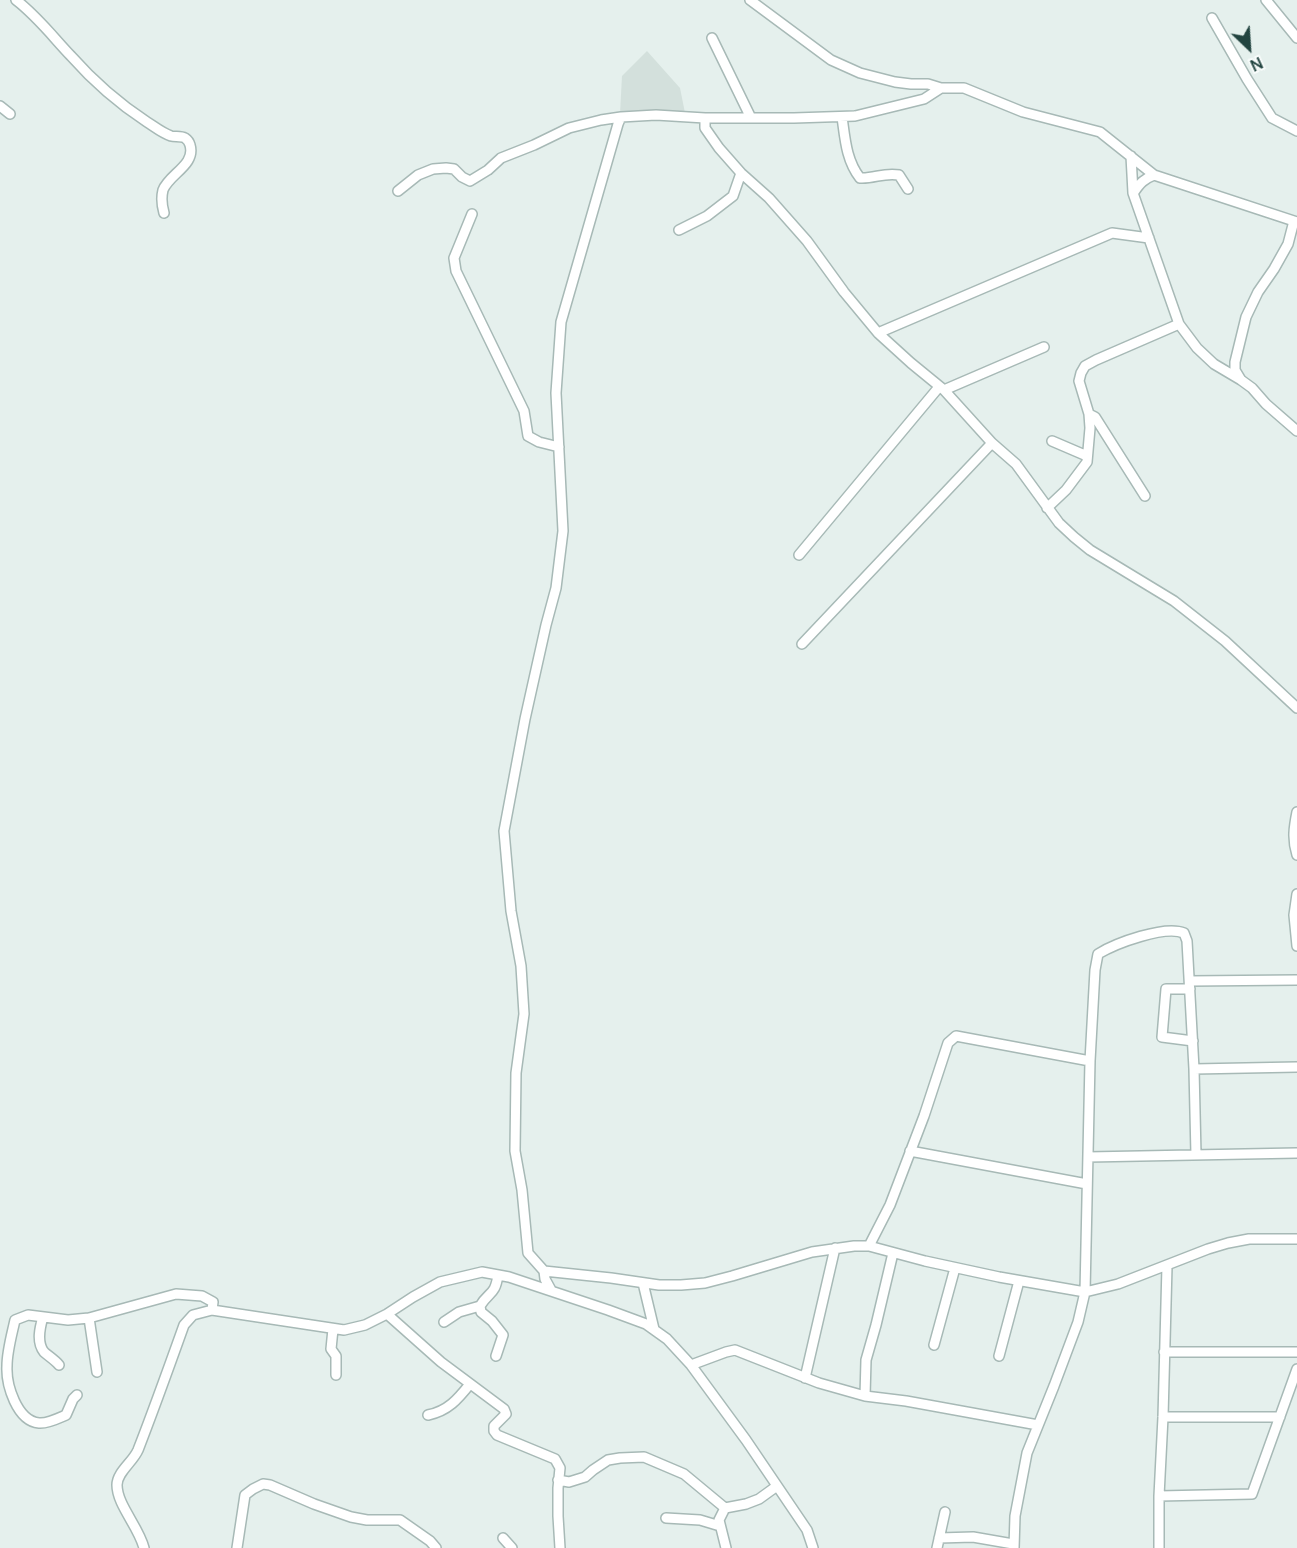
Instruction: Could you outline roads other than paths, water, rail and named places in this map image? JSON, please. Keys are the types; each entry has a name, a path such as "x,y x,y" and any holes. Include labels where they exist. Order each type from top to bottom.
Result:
{"street":[{"path":"16,0 84,70 128,109 160,131 188,140 191,152 189,159 164,189 162,197 164,213"},
{"path":"750,0 831,60 860,73 895,82 928,84 941,88 964,88 1023,112 1100,132 1155,175 1296,222 1275,269 1258,292 1246,317 1235,362 1235,370 1241,380"},
{"path":"1266,0 1297,38"},
{"path":"1212,18 1272,118 1297,131"},
{"path":"712,38 751,118"},
{"path":"398,191 418,175 433,169 454,169 462,177 471,181 488,171 501,158 568,128 621,117 855,116 924,99 941,88"},
{"path":"0,106 10,114"},
{"path":"551,1290 545,1279 544,1271 528,1253 522,1190 515,1151 516,1072 524,1014 521,966 511,911 504,831 525,719 556,588 563,531 556,393 561,322 621,117"},
{"path":"842,117 852,168 860,178 891,173 899,175 908,189"},
{"path":"705,118 705,128 714,142 807,241 844,292 879,333 941,388 992,443 1016,465 1059,523 1090,550 1174,602 1225,641 1297,708"},
{"path":"1131,156 1133,193 1179,324 1197,348 1214,363 1252,388 1266,404 1297,431"},
{"path":"679,230 707,216 733,196 741,173"},
{"path":"1133,193 1145,178 1155,175"},
{"path":"472,214 454,258 456,271 524,411 528,436 559,447"},
{"path":"879,333 1112,234 1149,238"},
{"path":"1047,508 1066,490 1087,462 1089,414 1078,381 1085,366 1179,324"},
{"path":"799,555 941,388 1044,347"},
{"path":"1089,414 1095,417 1145,496"},
{"path":"1052,441 1087,456"},
{"path":"802,644 992,443"},
{"path":"1297,812 1293,833 1297,855"},
{"path":"1297,894 1294,915 1297,946"},
{"path":"939,1538 974,1537 1013,1546 1015,1516 1027,1453 1078,1323 1085,1292 1090,1061 1098,954 1136,937 1177,930 1184,933 1187,941 1196,1155"},
{"path":"1193,1041 1162,1037 1166,989 1190,985 1297,980"},
{"path":"869,1246 890,1205 948,1043 956,1036 1090,1061"},
{"path":"1194,1070 1297,1067"},
{"path":"910,1151 1087,1184"},
{"path":"1088,1157 1297,1153"},
{"path":"544,1271 681,1285 705,1283 802,1255 835,1248 869,1246 955,1268 1085,1292 1118,1284 1228,1243 1249,1239 1297,1239"},
{"path":"805,1378 835,1248"},
{"path":"865,1396 866,1360 893,1253"},
{"path":"1159,1548 1167,1266"},
{"path":"934,1345 955,1268"},
{"path":"144,1548 142,1539 119,1495 117,1483 119,1476 136,1454 184,1325 193,1315 212,1310 344,1330 364,1325 387,1314 440,1282 482,1272 509,1277 608,1310 646,1324 667,1339 691,1365 746,1440 807,1530 813,1548"},
{"path":"444,1322 459,1312 480,1306 496,1288 498,1275"},
{"path":"999,1356 1019,1281"},
{"path":"643,1282 654,1329"},
{"path":"77,1395 66,1415 41,1423 26,1416 17,1407 9,1388 7,1366 15,1320 28,1315 69,1320 89,1318 176,1294 202,1296 213,1302 212,1310"},
{"path":"480,1306 481,1312 503,1335 496,1356"},
{"path":"387,1314 441,1362 504,1409 506,1414 494,1426 497,1435 555,1459 560,1468 558,1480 560,1548"},
{"path":"43,1317 39,1331 43,1350 59,1365"},
{"path":"89,1318 97,1372"},
{"path":"333,1329 331,1349 336,1356 336,1375"},
{"path":"691,1365 735,1350 819,1383 865,1396 906,1401 1038,1425"},
{"path":"1164,1352 1297,1352"},
{"path":"1159,1496 1252,1494 1297,1369"},
{"path":"428,1415 451,1406 470,1384"},
{"path":"1163,1417 1280,1418"},
{"path":"558,1480 568,1482 585,1477 608,1460 644,1457 684,1474 725,1508"},
{"path":"237,1548 245,1495 263,1484 351,1517 367,1520 400,1520 430,1541 436,1548"},
{"path":"725,1508 746,1504 777,1486"},
{"path":"725,1508 719,1520 726,1548"},
{"path":"937,1548 945,1512"},
{"path":"666,1518 700,1520 720,1526"},
{"path":"504,1538 512,1548"}]}
